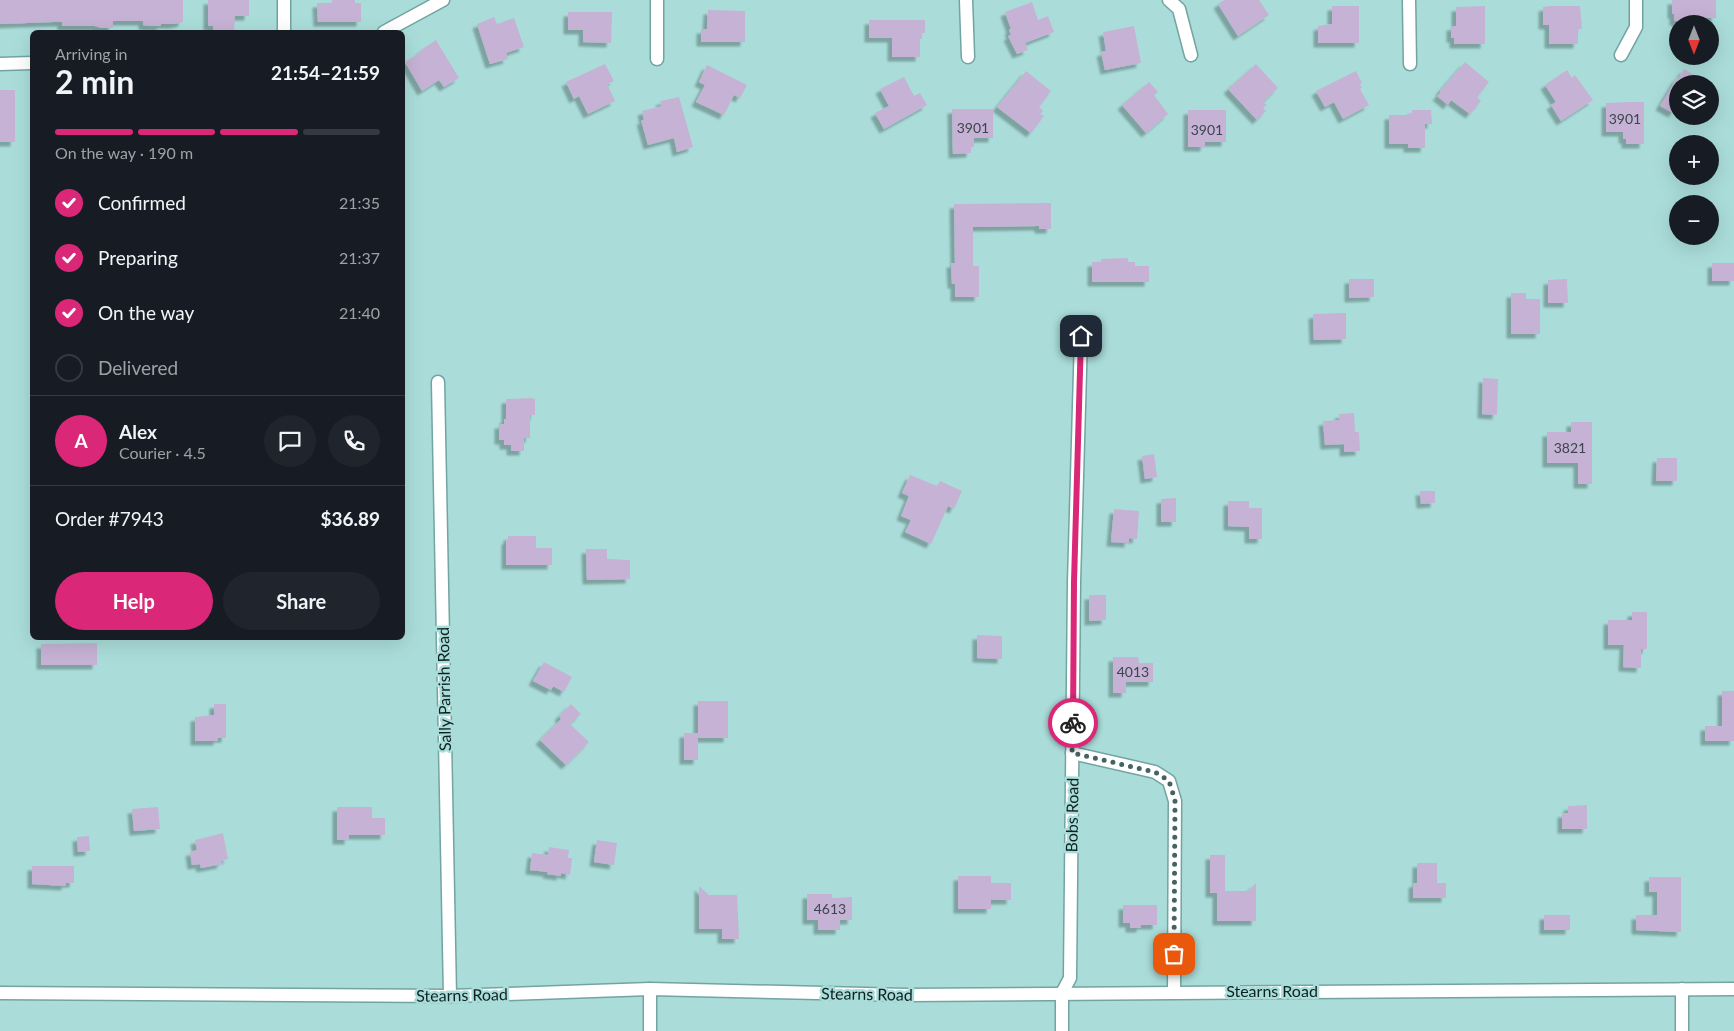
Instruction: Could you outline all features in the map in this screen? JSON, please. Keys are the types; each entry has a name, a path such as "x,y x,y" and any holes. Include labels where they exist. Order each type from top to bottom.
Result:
{"street":[{"path":"284,0 284,30"},
{"path":"388,30 443,0"},
{"path":"657,0 657,60"},
{"path":"966,0 968,57"},
{"path":"1169,0 1179,9 1191,55"},
{"path":"1408,0 1410,64"},
{"path":"1620,55 1636,27 1636,0"},
{"path":"0,64 30,63"},
{"name":"Bobs Road","path":"1062,1031 1062,993 1070,978 1074,582 1081,336"},
{"name":"Sally Parrish Road","path":"438,382 450,996"},
{"path":"1072,753 1155,772 1169,781 1175,800 1174,992"},
{"path":"650,989 650,1031"},
{"name":"Stearns Road","path":"0,993 450,996 650,989 906,995 1734,989"},
{"path":"1682,989 1682,1031"}],"building":[{"path":"0,0 183,0 183,22 149,26 143,25 143,21 113,21 113,28 62,26 62,22 0,24"},
{"path":"208,0 249,0 249,16 235,16 234,30 213,30 213,26 208,26"},
{"path":"332,0 355,0 355,3 361,3 361,22 318,22 317,3 332,3"},
{"path":"1224,0 1259,0 1269,15 1238,36 1218,4"},
{"path":"1672,0 1716,0 1716,15 1672,14"},
{"path":"1032,2 1038,20 1048,16 1054,32 1025,43 1028,50 1017,54 1008,36 1011,35 1009,30 1011,29 1005,12"},
{"path":"1332,6 1359,6 1359,43 1318,43 1318,26 1332,24"},
{"path":"1485,6 1485,44 1454,44 1454,38 1451,38 1451,26 1456,26 1456,7"},
{"path":"1580,6 1582,29 1578,29 1578,44 1549,44 1549,25 1543,25 1543,7"},
{"path":"708,10 745,11 745,42 701,42 701,29 707,29"},
{"path":"568,12 612,12 611,43 583,42 583,30 568,30"},
{"path":"494,17 497,24 514,18 524,47 506,53 508,59 490,64 477,24"},
{"path":"869,20 925,20 925,33 922,33 922,39 920,39 920,57 892,57 892,38 869,38"},
{"path":"1134,26 1141,63 1105,70 1101,52 1106,51 1103,32"},
{"path":"436,40 459,78 444,87 439,80 422,91 405,62"},
{"path":"1465,62 1489,82 1477,97 1481,101 1470,114 1451,100 1448,105 1437,96"},
{"path":"605,64 614,81 607,84 615,101 588,114 579,96 574,99 566,82"},
{"path":"1256,64 1278,88 1263,102 1267,105 1263,108 1266,111 1257,120 1228,89"},
{"path":"707,65 747,85 740,98 734,95 724,115 696,102 705,85 699,82"},
{"path":"1684,69 1694,75 1680,75"},
{"path":"1567,70 1572,78 1575,75 1593,100 1561,121 1551,105 1556,102 1545,85"},
{"path":"1026,71 1051,91 1039,107 1043,111 1040,114 1044,116 1031,133 997,107"},
{"path":"1356,71 1362,83 1360,84 1362,88 1360,89 1369,105 1343,119 1334,102 1325,107 1316,91"},
{"path":"904,77 914,96 920,93 927,105 884,129 875,113 889,106 880,89"},
{"path":"1149,82 1158,92 1154,95 1168,114 1146,133 1122,105"},
{"path":"0,90 15,90 15,142 0,142"},
{"path":"1669,91 1669,111 1660,106"},
{"path":"679,97 693,147 677,152 674,138 648,145 641,120 644,120 642,111 662,106 660,101"},
{"path":"1644,102 1644,144 1626,144 1626,139 1623,139 1623,132 1606,132 1606,103"},
{"path":"952,109 993,109 993,138 974,138 974,147 971,147 971,153 953,154"},
{"path":"1188,110 1226,110 1226,142 1205,142 1205,147 1188,147"},
{"path":"1412,110 1431,110 1432,124 1425,124 1425,148 1408,148 1408,144 1389,144 1389,115 1408,115 1412,114"},
{"path":"1051,203 1051,229 1039,229 1039,226 973,227 973,266 979,266 979,297 955,297 955,284 952,284 951,263 955,263 954,204"},
{"path":"1128,258 1128,262 1135,262 1135,266 1149,266 1149,282 1092,282 1092,262 1101,262 1101,259"},
{"path":"1712,263 1734,263 1734,281 1712,281"},
{"path":"1349,279 1374,279 1374,297 1349,298"},
{"path":"1567,279 1568,303 1548,303 1548,280"},
{"path":"1511,293 1526,293 1526,299 1540,299 1540,334 1511,334"},
{"path":"1346,313 1346,339 1314,340 1313,314"},
{"path":"1483,378 1498,379 1497,415 1482,414"},
{"path":"506,399 535,399 535,415 530,415 530,438 524,438 524,451 511,451 511,445 504,445 504,440 499,440 499,424 504,424 504,419 506,419"},
{"path":"1354,413 1355,432 1359,432 1360,451 1344,452 1344,444 1325,445 1323,421 1340,420 1339,414"},
{"path":"1571,422 1592,422 1592,484 1578,484 1578,463 1547,463 1547,432 1571,432"},
{"path":"1154,454 1157,477 1145,479 1142,456"},
{"path":"1657,458 1677,458 1677,481 1656,481"},
{"path":"910,475 937,486 940,481 962,491 954,509 948,506 931,544 905,532 911,520 901,516 909,496 902,493"},
{"path":"1420,491 1435,491 1435,503 1421,504"},
{"path":"1176,498 1176,522 1161,522 1161,499"},
{"path":"1228,501 1249,501 1249,508 1262,508 1262,539 1249,539 1249,527 1228,526"},
{"path":"1114,509 1139,511 1137,539 1129,538 1129,543 1111,542"},
{"path":"508,536 536,536 536,548 552,548 552,565 506,565 506,540 508,540"},
{"path":"586,549 607,549 607,559 630,560 630,579 587,580"},
{"path":"1089,595 1106,595 1106,620 1089,621"},
{"path":"1632,612 1647,612 1647,649 1641,649 1641,668 1623,667 1624,645 1608,645 1608,620 1632,620"},
{"path":"977,635 1002,636 1002,659 977,658"},
{"path":"97,643 97,665 41,665 41,644"},
{"path":"1113,657 1138,657 1139,663 1153,663 1153,682 1126,682 1126,693 1113,693"},
{"path":"544,662 572,677 564,692 553,686 551,690 533,681"},
{"path":"1722,691 1734,691 1734,741 1705,741 1705,726 1722,726"},
{"path":"698,701 728,701 728,738 698,738"},
{"path":"214,704 226,704 226,738 218,738 218,741 195,741 195,717 214,715"},
{"path":"571,704 581,714 570,724 589,742 566,765 540,740 561,719 559,716"},
{"path":"684,733 698,733 698,760 684,760"},
{"path":"1587,805 1587,829 1562,829 1562,813 1568,813 1568,806"},
{"path":"158,807 160,829 134,831 132,809"},
{"path":"337,807 372,807 372,818 385,818 385,835 349,835 349,840 337,840"},
{"path":"223,833 228,859 221,861 222,864 201,868 200,864 192,865 190,852 197,850 195,840"},
{"path":"89,836 90,851 78,852 77,837"},
{"path":"597,840 617,843 614,865 594,862"},
{"path":"549,847 569,850 568,858 572,858 570,875 561,873 561,876 530,870 532,853 548,855"},
{"path":"1210,855 1225,855 1225,891 1248,891 1256,883 1256,921 1217,921 1217,893 1210,893"},
{"path":"1417,863 1437,863 1437,883 1446,883 1446,898 1413,898 1413,883 1417,883"},
{"path":"32,866 74,866 74,883 66,883 66,886 32,884"},
{"path":"958,876 991,876 991,883 1011,883 1011,900 991,900 991,909 958,909"},
{"path":"1649,877 1681,877 1681,932 1636,930 1636,915 1657,915 1657,892 1649,892"},
{"path":"699,886 709,895 737,895 739,939 722,939 722,929 699,929"},
{"path":"807,894 832,894 832,898 852,897 852,920 840,920 840,930 818,930 818,920 807,920"},
{"path":"1123,905 1157,905 1157,925 1141,925 1141,928 1130,928 1130,923 1123,923"},
{"path":"1544,915 1570,915 1570,930 1544,930"}],"way so far":[{"path":"1073,723 1072,753 1155,772 1169,781 1175,800 1174,954"}],"route":[{"path":"1073,723 1074,582 1081,336"}]}
